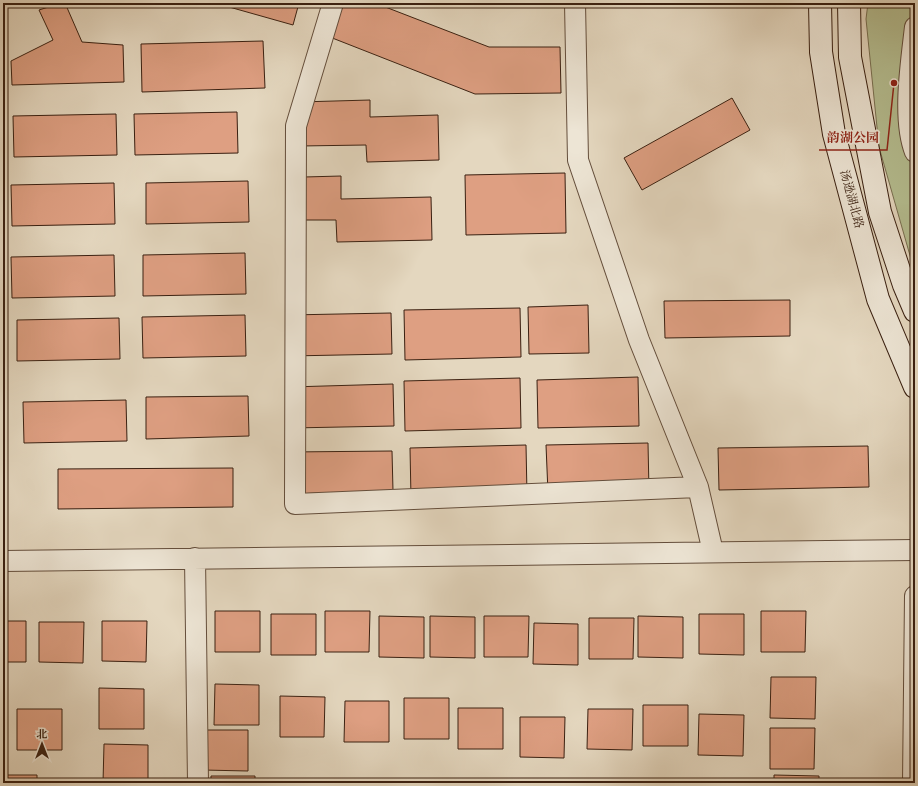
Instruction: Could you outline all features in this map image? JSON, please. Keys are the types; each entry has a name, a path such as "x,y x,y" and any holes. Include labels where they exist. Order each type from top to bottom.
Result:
{"street":[{"path":"333,3 296,126 295,504 698,487"},
{"path":"575,3 578,160 639,340 698,487 713,552"},
{"name":"汤逊湖北路","path":"820,3 821,52 834,134 878,299 915,387"},
{"name":"汤逊湖北路","path":"849,3 850,57 880,212 904,285 915,311"},
{"path":"915,27 910,64 909,91 911,142 915,152"},
{"path":"3,561 915,550"},
{"path":"195,558 198,783"},
{"path":"913,783 915,596"}],"green space":[{"path":"868,3 915,3 915,273 879,147 866,19"}],"building":[{"path":"65,3 82,42 123,45 124,82 12,85 11,61 53,40 39,10"},
{"path":"215,3 299,3 293,25"},
{"path":"329,3 375,3 489,47 560,47 561,93 475,94 317,32"},
{"path":"464,3 555,3 555,5 469,5"},
{"path":"263,41 265,88 142,92 141,44"},
{"path":"732,98 750,130 642,190 624,158"},
{"path":"370,100 370,117 438,115 439,160 367,162 366,145 300,146 299,102"},
{"path":"237,112 238,153 135,155 134,114"},
{"path":"116,114 117,155 14,157 13,116"},
{"path":"565,173 566,233 466,235 465,175"},
{"path":"341,176 341,199 431,197 432,240 337,242 336,220 305,220 304,177"},
{"path":"248,181 249,222 146,224 146,183"},
{"path":"114,183 115,224 12,226 11,185"},
{"path":"245,253 246,294 143,296 143,255"},
{"path":"114,255 115,296 12,298 11,257"},
{"path":"790,300 790,336 665,338 664,301"},
{"path":"588,305 589,353 529,354 528,307"},
{"path":"520,308 521,357 405,360 404,310"},
{"path":"391,313 392,354 289,356 288,315"},
{"path":"245,315 246,356 143,358 142,317"},
{"path":"119,318 120,359 17,361 17,320"},
{"path":"638,377 639,426 538,428 537,380"},
{"path":"520,378 521,428 405,431 404,381"},
{"path":"393,384 394,426 291,428 290,387"},
{"path":"248,396 249,436 146,439 146,397"},
{"path":"126,400 127,441 24,443 23,402"},
{"path":"648,443 649,491 548,493 546,445"},
{"path":"526,445 527,495 411,498 410,448"},
{"path":"868,446 869,487 719,490 718,448"},
{"path":"392,451 393,491 290,494 289,452"},
{"path":"233,468 233,507 58,509 58,469"},
{"path":"215,611 260,611 260,652 215,652"},
{"path":"325,611 370,611 369,652 325,652"},
{"path":"761,611 806,611 805,652 761,652"},
{"path":"271,614 316,614 316,655 271,655"},
{"path":"699,614 744,614 744,655 699,654"},
{"path":"379,616 424,617 424,658 379,657"},
{"path":"430,616 475,617 475,658 430,657"},
{"path":"484,616 529,616 528,657 484,657"},
{"path":"638,616 683,617 683,658 638,657"},
{"path":"589,618 634,618 633,659 589,659"},
{"path":"3,621 26,621 26,662 3,662"},
{"path":"102,621 147,621 146,662 102,661"},
{"path":"39,622 84,622 83,663 39,662"},
{"path":"534,623 578,624 578,665 533,664"},
{"path":"771,677 816,677 815,719 770,718"},
{"path":"215,684 259,685 259,725 214,725"},
{"path":"99,688 144,689 144,729 99,729"},
{"path":"280,696 325,697 324,737 280,737"},
{"path":"404,698 449,698 449,739 404,739"},
{"path":"345,701 389,701 389,742 344,742"},
{"path":"643,705 688,705 688,746 643,746"},
{"path":"458,708 503,708 503,749 458,749"},
{"path":"17,709 62,709 62,750 17,750"},
{"path":"588,709 633,709 632,750 587,749"},
{"path":"699,714 744,715 743,756 698,755"},
{"path":"520,717 565,717 564,758 520,757"},
{"path":"770,728 815,728 814,769 770,769"},
{"path":"203,730 248,730 248,771 203,770"},
{"path":"104,744 148,745 148,783 103,783"},
{"path":"3,775 37,775 37,783 3,783"},
{"path":"774,775 819,776 819,783 774,783"},
{"path":"211,776 255,776 255,783 211,783"},
{"path":"286,780 331,780 331,783 286,783"}],"place":[{"name":"韵湖公园","path":"894,83"}]}
